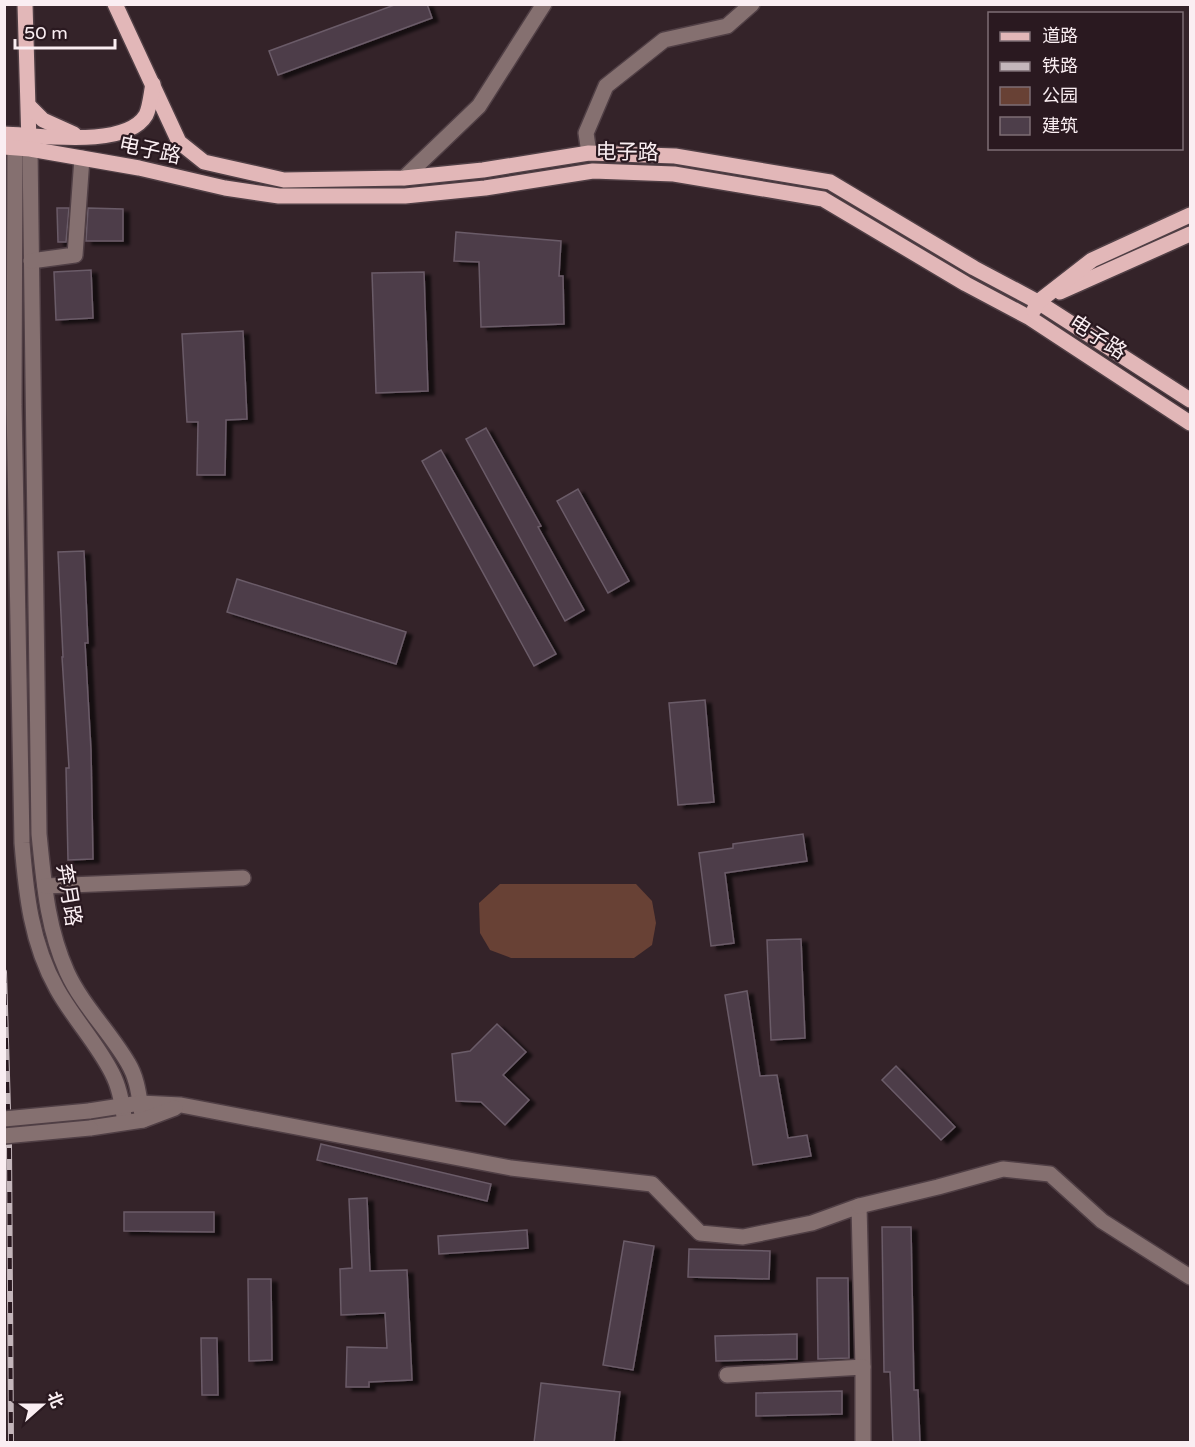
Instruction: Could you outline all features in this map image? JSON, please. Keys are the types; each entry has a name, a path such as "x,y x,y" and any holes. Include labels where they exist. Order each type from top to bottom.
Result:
{"main road":[{"path":"25,4 29,106 20,145 108,136 131,129 146,115 153,84"},
{"name":"电子路","path":"115,4 179,142 204,162 284,180 404,178 483,170 589,153 675,156 830,182 974,268 1038,302 1191,400"},
{"path":"29,106 43,120 85,138"},
{"name":"电子路","path":"4,134 20,145 82,159 139,168 225,188 279,196 405,196 485,188 593,171 674,174 823,199 966,284 1030,318 1191,423"},
{"path":"1030,318 1038,302 1092,260 1191,215"},
{"path":"1038,302 1191,234"}],"street":[{"path":"404,178 479,106 544,4"},
{"path":"589,153 586,133 606,86 664,40 727,26 752,4"},
{"path":"20,145 14,405 22,843 26,896 33,931 56,989 112,1073 121,1096 125,1122"},
{"name":"奔月路","path":"20,145 31,261 39,834 50,926 68,974 97,1020 129,1064 139,1089 143,1120"},
{"path":"31,261 75,255 82,159"},
{"path":"45,886 243,878"},
{"path":"4,1119 89,1111 140,1103 181,1106 511,1168 652,1184 700,1233 743,1238 812,1223 859,1206 1003,1169 1050,1174 1102,1221 1191,1277"},
{"path":"4,1136 90,1128 143,1120 181,1106"},
{"path":"859,1206 863,1443"},
{"path":"727,1375 863,1367"}],"green space":[{"path":"500,884 636,884 652,901 656,923 652,945 634,958 511,958 490,950 480,933 479,903"}],"building":[{"path":"397,4 427,4 432,18 278,75 269,51"},
{"path":"57,208 69,208 66,242 58,242"},
{"path":"88,208 123,209 123,241 86,241"},
{"path":"456,232 561,241 559,276 563,276 564,324 481,327 479,262 454,261"},
{"path":"91,270 93,318 56,320 54,272"},
{"path":"424,272 428,391 376,393 372,273"},
{"path":"243,331 247,419 226,420 225,475 197,475 198,422 187,422 182,334"},
{"path":"486,428 541,526 538,527 584,610 565,621 466,439"},
{"path":"441,450 556,654 534,666 422,461"},
{"path":"578,489 629,581 608,593 557,501"},
{"path":"84,551 93,859 68,860 66,768 69,768 58,552"},
{"path":"237,579 406,632 396,664 227,612"},
{"path":"705,700 714,802 678,805 669,703"},
{"path":"803,834 807,861 725,873 734,943 711,946 699,853 733,848 733,844"},
{"path":"801,939 805,1038 771,1040 767,940"},
{"path":"747,991 760,1076 777,1075 788,1138 807,1135 811,1156 753,1165 725,995"},
{"path":"497,1024 526,1052 503,1075 529,1100 505,1125 481,1102 456,1101 452,1054 470,1051"},
{"path":"896,1066 955,1127 941,1140 882,1080"},
{"path":"321,1144 491,1184 487,1201 317,1160"},
{"path":"367,1198 370,1271 407,1270 412,1380 369,1382 369,1387 346,1387 347,1347 387,1348 385,1313 341,1315 340,1269 352,1268 349,1199"},
{"path":"124,1212 214,1212 214,1232 124,1231"},
{"path":"882,1227 911,1227 914,1390 918,1390 920,1443 893,1443 890,1372 884,1372"},
{"path":"527,1230 528,1248 439,1254 438,1236"},
{"path":"624,1241 654,1246 633,1370 603,1365"},
{"path":"689,1249 770,1251 769,1279 688,1277"},
{"path":"817,1278 848,1278 849,1358 818,1359"},
{"path":"248,1279 271,1279 272,1360 249,1361"},
{"path":"797,1334 797,1359 716,1361 715,1336"},
{"path":"201,1338 217,1338 218,1395 202,1395"},
{"path":"541,1383 620,1392 614,1443 534,1443"},
{"path":"842,1391 842,1414 756,1416 756,1393"}],"railway":[{"path":"4,972 9,1144 11,1442"}]}
